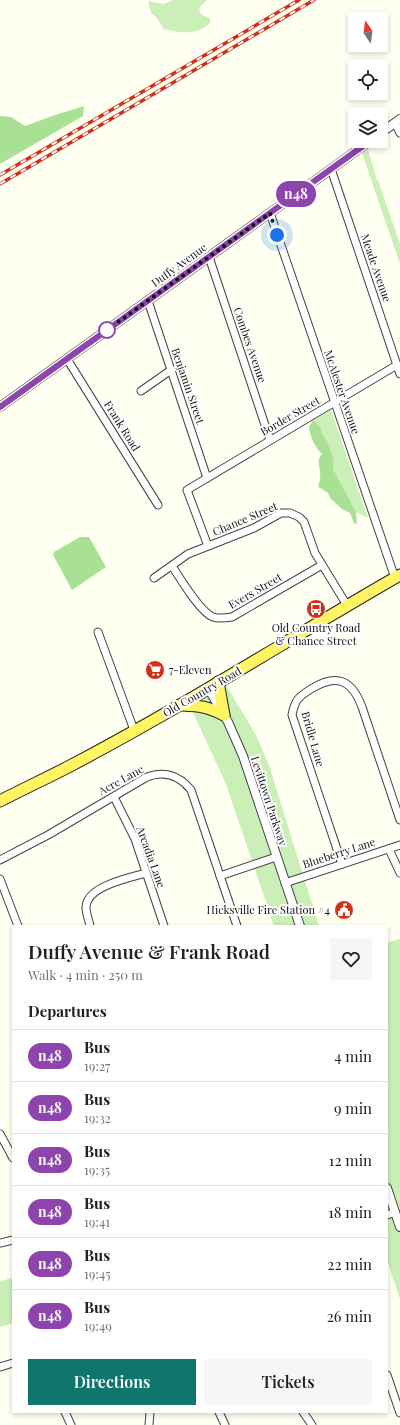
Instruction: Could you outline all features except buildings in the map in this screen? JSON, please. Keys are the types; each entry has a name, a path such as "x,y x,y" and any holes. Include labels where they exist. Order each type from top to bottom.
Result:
{"main road":[{"name":"Old Country Road","path":"0,801 71,766 398,577"},
{"path":"218,682 224,715"},
{"path":"180,704 209,708 224,715"}],"street":[{"path":"388,128 397,121 400,133"},
{"name":"Duffy Avenue","path":"0,407 360,148"},
{"name":"Meade Avenue","path":"331,169 400,374"},
{"name":"McAlester Avenue","path":"270,213 334,403 398,577"},
{"name":"Combes Avenue","path":"209,257 270,440"},
{"name":"Benjamin Street","path":"148,301 207,478"},
{"name":"Frank Road","path":"67,359 158,505"},
{"name":"Border Street","path":"208,546 187,490 397,365"},
{"path":"141,391 171,370"},
{"name":"Chance Street","path":"154,578 188,554 254,528 281,513 290,513 299,517 304,522 315,553 348,607"},
{"name":"Evers Street","path":"172,566 204,611 213,617 221,618 232,617 322,565"},
{"path":"98,632 134,730"},
{"name":"Bridle Lane","path":"342,864 292,715 294,705 301,695 318,684 331,680 342,682 354,690 362,707 400,820"},
{"name":"Levittown Parkway","path":"208,688 224,715 243,756 300,925"},
{"name":"Acre Lane","path":"0,860 48,836 145,778 158,774 166,774 182,781 191,790 237,925"},
{"name":"Arcadia Lane","path":"114,797 135,840 164,925"},
{"name":"Blueberry Lane","path":"285,883 389,849 400,844"},
{"path":"389,849 400,873"},
{"path":"220,876 276,857"},
{"path":"90,925 86,906 93,893 100,888 146,873"},
{"path":"0,879 18,925"},
{"path":"0,1134 12,1156"},
{"path":"388,1191 400,1227"},
{"path":"388,1215 395,1212"},
{"path":"0,1243 12,1240"},
{"path":"0,1367 12,1363"},
{"path":"388,1378 400,1414"},
{"path":"65,1413 71,1425"},
{"path":"149,1425 150,1413"},
{"path":"219,1413 225,1425"},
{"path":"304,1413 312,1425"}],"green space":[{"path":"173,0 207,0 199,8 201,14 210,18 211,22 200,30 189,32 176,32 164,29 157,18 151,13 148,1 164,4"},
{"path":"84,106 83,116 0,164 0,116 11,117 25,126"},
{"path":"368,150 400,244 400,264 362,153"},
{"path":"331,410 368,518 356,512 335,474 333,469 334,460 320,426 313,420"},
{"path":"313,420 320,426 322,434 327,441 334,460 333,469 356,512 357,524 354,523 350,513 342,509 331,499 328,493 318,487 320,477 319,461 322,454 313,442 310,434 309,427"},
{"path":"80,537 89,537 106,567 72,590 53,555 54,552"},
{"path":"223,680 256,735 269,765 319,925 274,925 226,784 188,702"},
{"path":"400,939 400,1299 388,1263 388,943"},
{"path":"12,1278 12,1323 0,1327 0,1281"}],"railway":[{"path":"0,175 299,0"},
{"path":"0,184 314,0"}],"bus line":[{"name":"n48","path":"0,407 360,148"}],"place":[{"name":"Old Country Road & Chance Street","path":"316,609"},
{"name":"7-Eleven","path":"155,670"},
{"name":"Hicksville Fire Station #4","path":"344,910"}],"route":[{"path":"107,330 270,213 277,235"}]}
